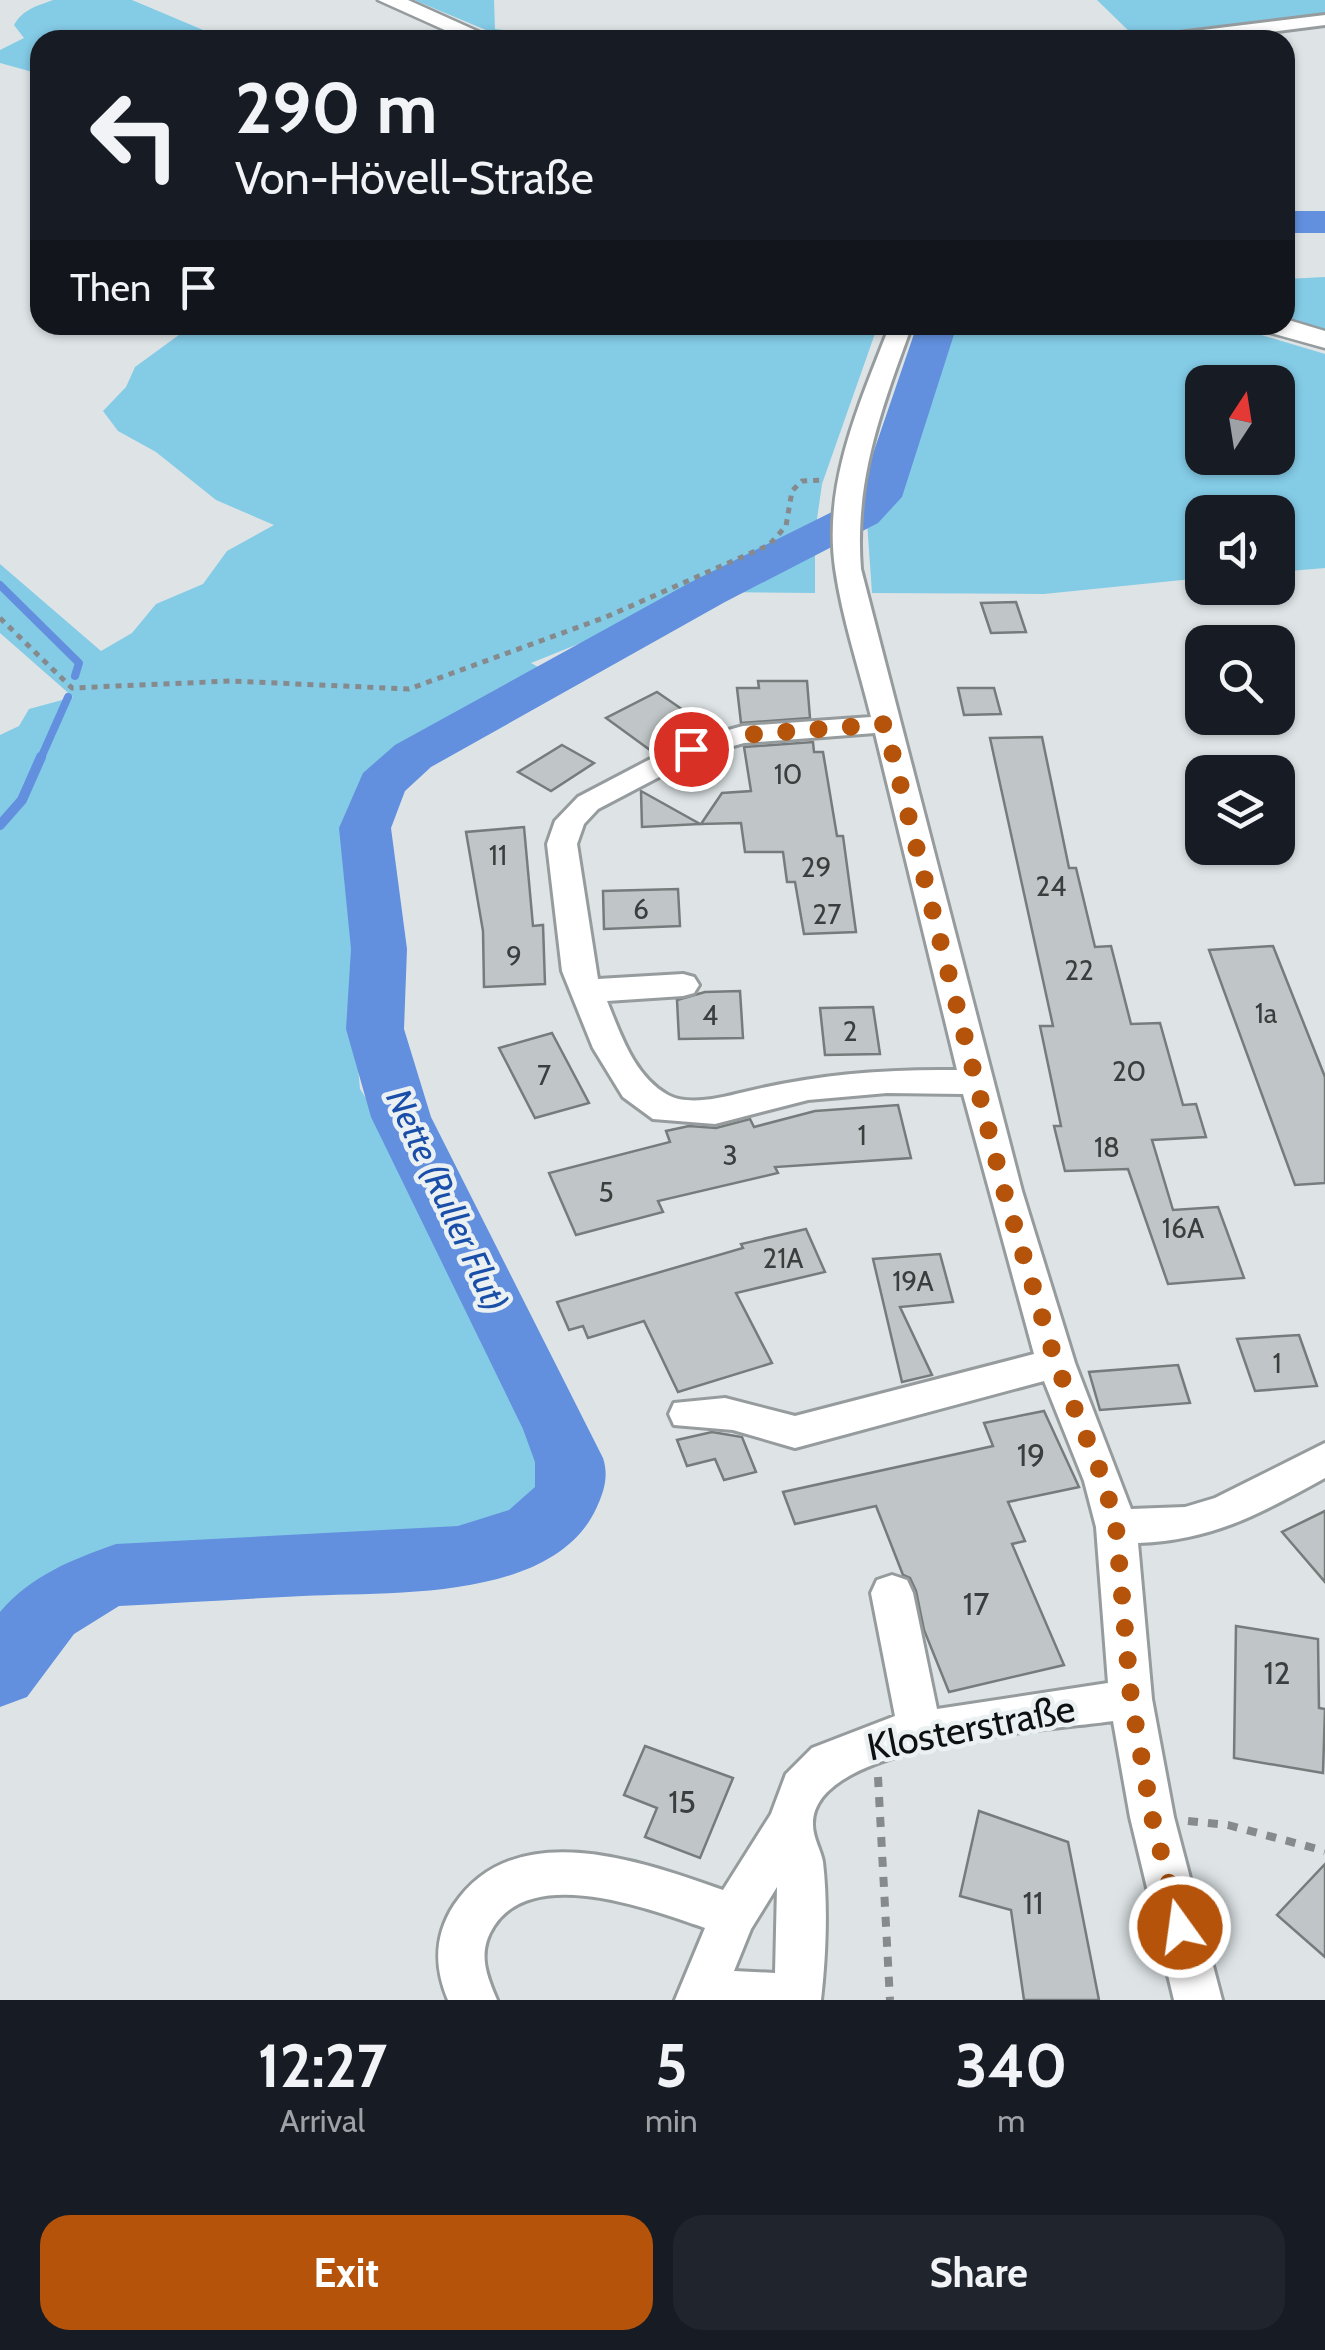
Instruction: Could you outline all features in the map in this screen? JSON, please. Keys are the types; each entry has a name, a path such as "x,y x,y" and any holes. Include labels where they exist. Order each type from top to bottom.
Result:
{"main road":[{"path":"389,0 462,30"},
{"path":"1295,331 1325,340"}],"street":[{"path":"1244,30 1325,20"},
{"path":"898,335 845,490 845,546 854,604 974,1082 1056,1363 1104,1481 1116,1527 1131,1698 1152,1817 1198,2000"},
{"path":"885,724 743,735 691,749 588,803 570,821 562,844 584,991 610,1048 635,1089 665,1110 715,1112 808,1088 886,1081 974,1082"},
{"path":"584,991 682,986"},
{"path":"688,1414 722,1412 746,1417 771,1431 795,1432 1056,1363"},
{"path":"1116,1527 1185,1524 1226,1512 1325,1459"},
{"path":"892,1593 920,1731"},
{"name":"Klosterstraße","path":"790,1824 800,1862 798,1998 701,1996 733,1916 790,1824 802,1788 827,1762 876,1740 1131,1698"},
{"path":"473,2000 460,1965 461,1940 479,1905 509,1880 534,1873 560,1873 625,1883 733,1916"}],"path":[{"path":"0,618 72,688 231,681 409,689 606,616 769,545 786,526 792,491 802,481 845,490"},
{"path":"876,1740 890,2000"},
{"path":"1228,1825 1325,1851"}],"shaded area":[{"path":"53,0 132,0 203,30 30,30 30,71 0,63 0,50 24,38 14,25 31,9"},
{"path":"414,0 494,0 495,29 504,30 486,30"},
{"path":"1097,0 1325,0 1325,15 1208,30 1128,30"},
{"path":"1325,277 1325,330 1295,322 1295,278"},
{"path":"179,335 874,335 822,484 815,533 815,593 708,592 531,663 556,677 413,756 381,784 365,828 379,949 356,1045 360,1089 475,1268 557,1429 571,1468 566,1501 534,1532 497,1550 458,1557 116,1575 61,1601 24,1638 0,1673 0,735 19,726 29,709 73,697 0,633 0,564 101,651 132,633 156,604 203,584 227,551 274,525 216,500 156,452 118,431 103,411 126,387 135,367"},
{"path":"915,335 1261,335 1325,354 1325,568 1295,571 1295,495 1185,495 1185,580 1044,594 872,593 864,479"}],"building":[{"path":"1016,602 1026,632 991,633 981,603"},
{"path":"758,681 807,681 810,718 741,723 737,688 759,688"},
{"path":"958,688 994,688 1001,714 964,715"},
{"path":"657,692 702,723 650,750 606,718"},
{"path":"1042,737 1069,868 1076,868 1095,947 1111,946 1131,1024 1160,1023 1183,1105 1196,1104 1206,1137 1152,1140 1173,1210 1218,1207 1244,1278 1168,1284 1128,1169 1065,1171 1054,1126 1061,1126 1040,1026 1053,1026 990,738"},
{"path":"813,742 814,752 823,752 837,836 843,836 856,932 804,934 795,882 787,882 783,852 745,852 741,823 701,824 722,793 751,791 744,747"},
{"path":"562,745 594,763 551,791 518,772"},
{"path":"641,791 700,824 642,827"},
{"path":"524,827 533,926 543,925 545,984 484,987 483,931 466,832"},
{"path":"678,889 680,926 604,929 603,891"},
{"path":"1273,946 1325,1077 1325,1183 1295,1185 1209,950"},
{"path":"740,991 743,1038 679,1039 677,1000 705,992"},
{"path":"873,1007 880,1054 825,1055 820,1008"},
{"path":"552,1033 589,1103 535,1118 499,1048"},
{"path":"898,1105 911,1158 775,1167 778,1173 658,1201 663,1212 576,1235 549,1173 670,1142 666,1131 689,1126 716,1128 750,1119 754,1127 815,1111"},
{"path":"806,1229 825,1272 736,1293 772,1363 678,1392 644,1321 588,1338 583,1326 569,1330 557,1302 743,1248 741,1244"},
{"path":"940,1254 953,1302 900,1307 932,1375 902,1382 873,1259"},
{"path":"1299,1335 1317,1386 1255,1391 1237,1339"},
{"path":"1178,1365 1190,1403 1100,1410 1089,1372"},
{"path":"1044,1411 1079,1487 1008,1502 1025,1541 1012,1544 1064,1665 949,1692 924,1630 916,1591 910,1578 903,1575 876,1506 795,1524 783,1492 993,1446 984,1423"},
{"path":"712,1432 742,1437 756,1472 724,1480 715,1459 687,1466 677,1440"},
{"path":"1325,1511 1325,1582 1282,1532"},
{"path":"1236,1626 1318,1639 1319,1708 1325,1709 1323,1773 1234,1758"},
{"path":"645,1746 733,1778 700,1858 645,1837 657,1808 624,1795"},
{"path":"979,1811 1068,1842 1099,2000 1024,2000 1011,1910 960,1896"},
{"path":"1325,1864 1325,1957 1277,1915"}],"waterway":[{"name":"Nette (Ruller Flut)","path":"1295,222 1325,222"},
{"name":"Nette (Ruller Flut)","path":"0,1673 24,1638 61,1601 116,1575 458,1557 515,1541 534,1531 563,1505 570,1487 567,1453 401,1117 375,1029 379,949 365,828 381,784 413,756 708,592 862,514 880,497 934,335"},
{"path":"0,585 79,663 75,676"},
{"path":"40,760 68,697"},
{"path":"0,825 22,800 41,757"}],"route":[{"path":"691,749 743,735 885,724 1004,1191 1056,1363 1104,1481 1116,1527 1131,1698 1152,1817 1180,1927"}]}
